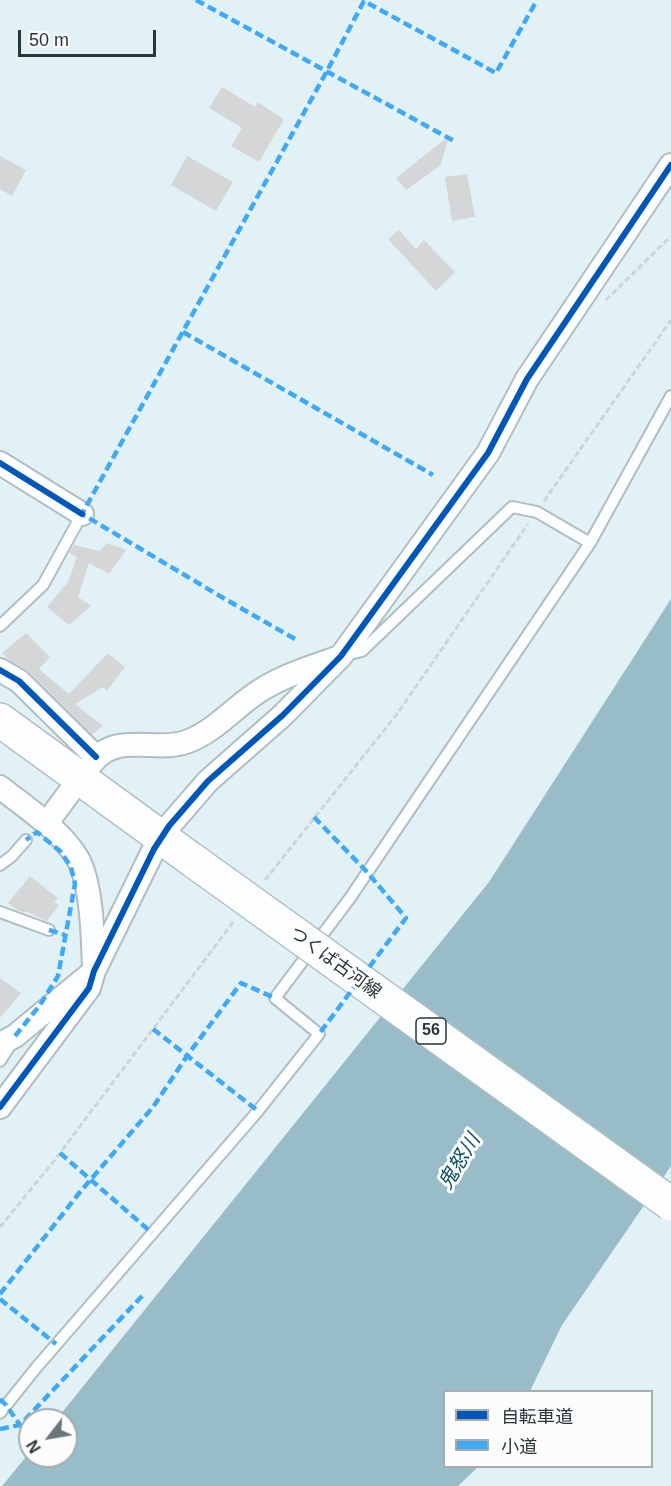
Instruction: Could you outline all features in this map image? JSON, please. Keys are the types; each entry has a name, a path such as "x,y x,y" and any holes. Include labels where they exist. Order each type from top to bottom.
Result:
{"main road":[{"name":"つくば古河線","path":"0,720 671,1204"}],"street":[{"path":"0,1107 89,987 94,971 162,837 208,781 283,715 341,656 488,453 527,379 671,165"},
{"path":"0,464 82,514"},
{"path":"0,670 19,681 94,760 123,744 169,746 185,742 201,735 260,690 284,676 341,656"},
{"path":"0,788 46,824 70,849 83,870 92,924 94,971"},
{"path":"46,824 69,794"},
{"path":"8,1040 94,971"}],"lane":[{"path":"0,1413 36,1368 258,1111 319,1034 275,998 350,898 590,543 671,396"},
{"path":"341,656 362,651 512,507 537,512 590,543"},
{"path":"0,626 43,585 82,514"},
{"path":"0,865 12,856 26,840"},
{"path":"0,912 49,930"},
{"path":"0,1061 8,1040"}],"path":[{"path":"466,613 671,320"}],"water":[{"name":"鬼怒川","path":"671,599 671,1166 562,1325 530,1390 443,1390 443,1468 477,1468 458,1486 2,1486 18,1467 78,1468 78,1408 66,1408 489,882"}],"building":[{"path":"222,87 255,107 257,102 284,119 259,162 231,146 242,128 209,108"},
{"path":"450,135 440,166 406,190 396,178"},
{"path":"0,156 26,170 12,196 0,189"},
{"path":"187,156 233,182 216,211 171,185"},
{"path":"467,174 475,217 452,221 445,177"},
{"path":"399,230 416,249 424,240 455,272 436,291 388,239"},
{"path":"107,543 126,550 109,574 89,563 78,597 91,606 69,625 47,607 68,582 77,557 69,553 74,545 100,551"},
{"path":"26,633 50,657 39,669 69,694 108,653 125,667 107,691 103,687 75,704 103,726 92,735 28,671 2,653"},
{"path":"30,876 58,898 54,902 59,905 47,921 25,911 24,913 17,910 8,903"},
{"path":"0,978 21,993 0,1018"}],"marked path":[{"path":"196,0 456,142"},
{"path":"295,639 82,514 364,1 496,73 537,0"},
{"path":"183,332 433,475"},
{"path":"314,817 367,872 406,918 319,1034"},
{"path":"15,1036 40,1005 58,976 75,884 71,867 61,852 37,832 26,840"},
{"path":"49,930 65,935"},
{"path":"0,1294 80,1192 153,1107 241,983 275,998"},
{"path":"153,1029 258,1111"},
{"path":"60,1153 152,1233"},
{"path":"0,1429 20,1425 144,1294"},
{"path":"0,1299 56,1344"},
{"path":"0,1399 18,1422"}],"cycle path":[{"path":"0,1107 89,988 94,971 154,849 169,826 208,781 283,715 341,656 488,453 527,379 671,165"},
{"path":"0,463 82,514"},
{"path":"0,670 19,681 96,757"}]}
